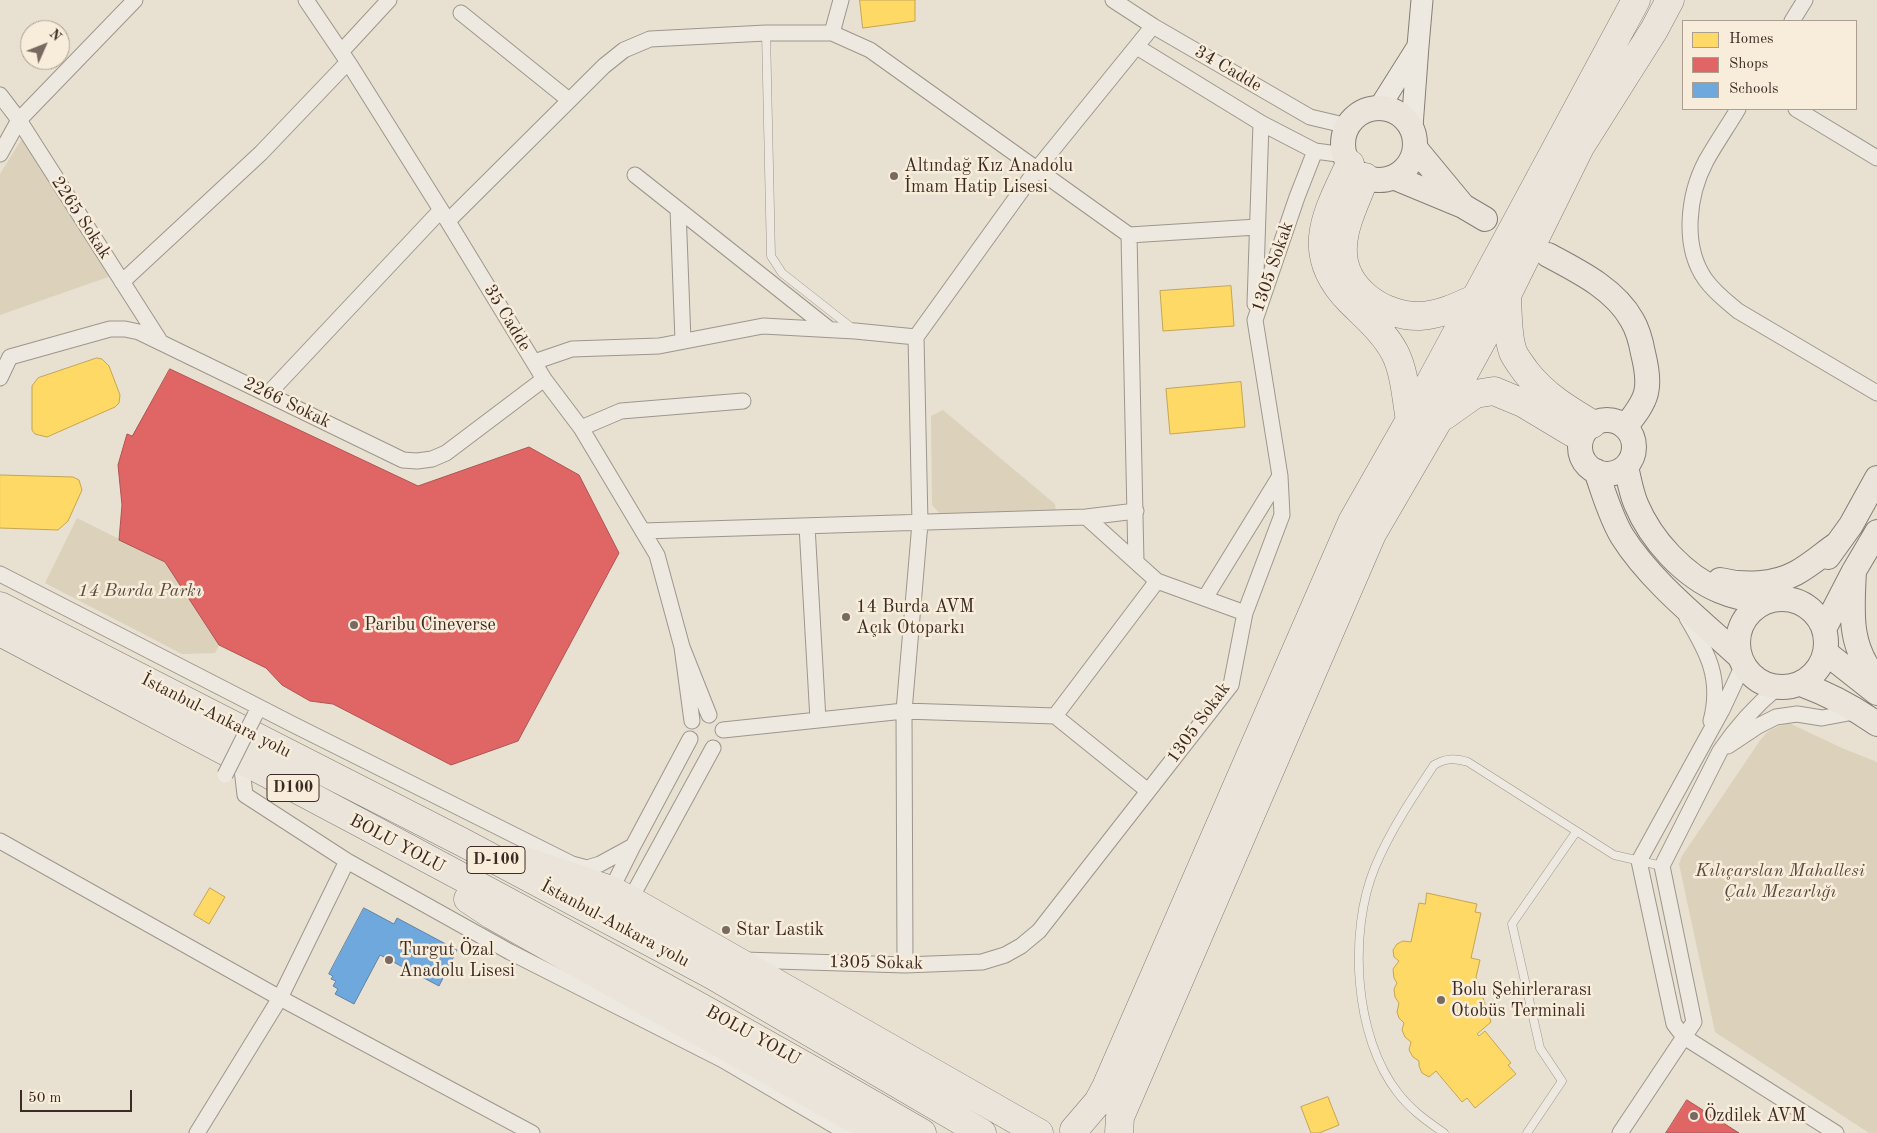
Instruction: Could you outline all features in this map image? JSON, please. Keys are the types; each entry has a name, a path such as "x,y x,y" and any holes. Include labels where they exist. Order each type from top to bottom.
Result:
{"highway":[{"path":"1072,1132 1098,1102 1106,1087 1352,522 1410,420 1636,0"},
{"path":"1119,1133 1120,1117 1372,534 1439,419 1507,295 1580,147 1654,30 1670,0"},
{"path":"1353,166 1348,222 1343,248 1344,260 1348,274 1365,297 1390,311 1420,316 1454,308 1474,299"},
{"path":"1353,166 1327,214 1322,235 1322,248 1329,271 1336,283 1345,296 1381,333 1396,355 1410,420"},
{"path":"1507,295 1510,339 1514,353 1538,387 1564,407 1587,431"},
{"path":"1439,419 1475,394 1494,391 1587,431"},
{"name":"İstanbul-Ankara yolu","path":"0,606 462,842 712,975 982,1133"},
{"name":"BOLU YOLU","path":"0,632 233,768 349,818 587,944 812,1069 922,1133"},
{"path":"349,818 492,915 880,1133"},
{"path":"462,842 544,867 621,895 1040,1133"}],"main road":[{"path":"1422,0 1418,46 1414,138 1413,157 1402,172 1393,177 1374,180 1353,166 1343,145 1344,135 1348,126 1356,116 1367,110 1379,108 1398,113 1406,119 1414,138 1463,206"},
{"path":"1379,108 1418,46"},
{"path":"1393,177 1463,206 1485,219"},
{"path":"1548,254 1601,286 1618,302 1632,320 1640,339 1648,372 1647,392 1642,407 1625,427"},
{"path":"1609,420 1618,422 1625,427 1631,434 1634,442 1632,459 1626,467 1619,472 1610,474 1596,472 1586,464 1580,447 1587,431 1600,421 1609,420"},
{"path":"1626,467 1632,491 1644,520 1671,555 1692,574 1730,595 1775,601 1797,601 1810,609 1820,620 1825,641 1877,693"},
{"path":"1596,472 1610,513 1621,534 1636,555 1741,661 1758,681 1772,686 1787,688 1801,684 1813,675 1822,663 1825,641 1854,571 1877,532"},
{"path":"1741,661 1737,644 1740,630 1746,617 1756,607 1775,601 1824,563 1851,525 1877,478"},
{"path":"1692,574 1736,584 1775,580 1796,573 1838,544"},
{"path":"1854,571 1852,607 1855,641 1869,671 1877,680"},
{"path":"1801,684 1824,693 1868,717"}],"street":[{"path":"0,154 19,120 134,0"},
{"name":"35 Cadde","path":"306,0 445,215 544,378 580,428 657,555 682,647"},
{"path":"122,282 261,154 344,57 389,0"},
{"path":"832,33 841,0"},
{"name":"34 Cadde","path":"1113,0 1153,26 1310,117 1348,126"},
{"path":"1793,20 1805,0"},
{"path":"461,13 569,100"},
{"path":"905,964 904,711 920,523 916,337 1037,170 1153,26"},
{"path":"268,394 445,215 604,66 624,50 650,39 766,33 832,33 870,50 1129,235 1257,227"},
{"path":"1137,47 1261,123 1315,151 1353,166"},
{"name":"2265 Sokak","path":"0,95 19,120 160,341"},
{"path":"1737,110 1706,163 1694,193 1691,222 1693,251 1704,277 1719,296 1738,311 1877,393"},
{"path":"1798,110 1877,158"},
{"path":"1255,320 1261,123"},
{"name":"1305 Sokak","path":"737,960 905,964 982,962 1005,955 1021,946 1039,931 1231,685 1245,613 1282,515 1280,476 1255,320 1297,197 1315,151"},
{"path":"635,175 829,329"},
{"path":"678,209 683,342"},
{"path":"1129,235 1136,562"},
{"path":"534,362 572,349 659,346 763,326 829,329 916,337"},
{"name":"2266 Sokak","path":"5,355 110,329 140,332 403,460 417,461 432,459 456,446 544,378"},
{"path":"0,378 5,355"},
{"path":"580,428 621,411 743,401"},
{"path":"1205,598 1280,476"},
{"path":"643,531 1086,517 1136,511"},
{"path":"1086,517 1157,581 1245,613"},
{"path":"807,526 818,720"},
{"path":"0,574 292,724 572,864 587,868 600,864 633,846"},
{"path":"1055,716 1157,581"},
{"path":"1674,595 1702,643 1713,671 1716,688 1714,709 1705,740"},
{"path":"682,647 709,715"},
{"path":"682,647 692,721 688,730 690,739 702,749 712,748"},
{"path":"1741,661 1722,710 1639,862 1674,1024 1684,1037 1836,1133"},
{"path":"1620,1133 1694,1022 1662,866 1720,751 1748,714 1778,687"},
{"path":"723,730 904,711 1055,716 1148,791"},
{"path":"1720,751 1758,726 1776,717 1797,714 1822,718 1868,717"},
{"path":"255,715 233,768 245,795 347,861 510,952 723,1060 847,1133"},
{"path":"621,895 712,748 720,741 723,730 719,720 709,715 700,716 692,721"},
{"path":"621,895 633,846 690,739"},
{"path":"0,840 280,998 532,1133"},
{"path":"197,1133 280,998 347,861"}],"lane":[{"path":"766,33 771,256 782,273 855,331"},
{"path":"1444,1133 1418,1115 1398,1092 1380,1062 1368,1033 1361,986 1358,945 1362,908 1374,868 1397,822 1434,765 1443,760 1456,758 1468,762 1614,855 1662,866"},
{"path":"1527,1133 1562,1080 1540,1048 1512,924 1576,832"}],"green space":[{"path":"23,137 111,276 0,315 0,174"},
{"path":"943,410 1055,504 1056,512 940,514 932,505 931,416"},
{"name":"14 Burda Parkı","path":"77,518 165,562 219,645 215,653 182,654 45,583"},
{"name":"Kılıçarslan Mahallesi Çalı Mezarlığı","path":"1791,724 1877,762 1877,1133 1869,1133 1715,1032 1679,864 1682,856 1761,739 1772,729"}],"building: Homes":[{"path":"860,0 915,0 915,21 863,28"},
{"path":"1231,286 1234,326 1163,331 1160,291"},
{"path":"97,358 102,359 109,366 120,395 119,403 115,407 47,437 35,434 32,430 32,386 38,378"},
{"path":"1241,382 1245,427 1170,434 1166,389"},
{"path":"0,475 73,477 79,480 82,490 68,521 58,530 0,528"},
{"path":"210,888 225,897 209,924 194,915"},
{"name":"Bolu Şehirlerarası Otobüs Terminali","path":"1427,893 1477,904 1475,912 1481,913 1471,958 1480,960 1476,977 1491,1022 1477,1034 1479,1036 1485,1031 1511,1063 1508,1065 1516,1074 1475,1108 1467,1098 1462,1102 1436,1071 1429,1077 1422,1073 1419,1061 1413,1057 1409,1050 1411,1042 1405,1037 1402,1030 1404,1023 1399,1018 1397,1012 1399,1003 1395,997 1394,989 1397,983 1394,978 1393,969 1399,961 1394,957 1393,950 1397,944 1403,941 1411,942 1419,903 1425,904"},
{"path":"1328,1097 1339,1125 1319,1133 1311,1133 1301,1107"}],"building: Shops":[{"path":"170,369 418,486 529,447 579,475 619,553 518,741 451,765 333,704 310,701 282,685 266,668 219,645 165,562 119,540 122,505 118,465 127,434 132,436"},
{"name":"Özdilek AVM","path":"1687,1100 1739,1133 1666,1133"}],"building: Schools":[{"path":"364,908 394,924 397,918 457,950 439,986 380,955 354,1004 335,994 338,989 333,986 336,981 331,979 333,976 329,974"}],"place":[{"name":"Altındağ Kız Anadolu İmam Hatip Lisesi","path":"894,176"},
{"name":"14 Burda AVM Açık Otoparkı","path":"846,617"},
{"name":"Paribu Cineverse","path":"354,625"},
{"name":"Star Lastik","path":"726,930"},
{"name":"Turgut Özal Anadolu Lisesi","path":"389,960"},
{"name":"Bolu Şehirlerarası Otobüs Terminali","path":"1441,1000"},
{"name":"Özdilek AVM","path":"1694,1116"}]}
